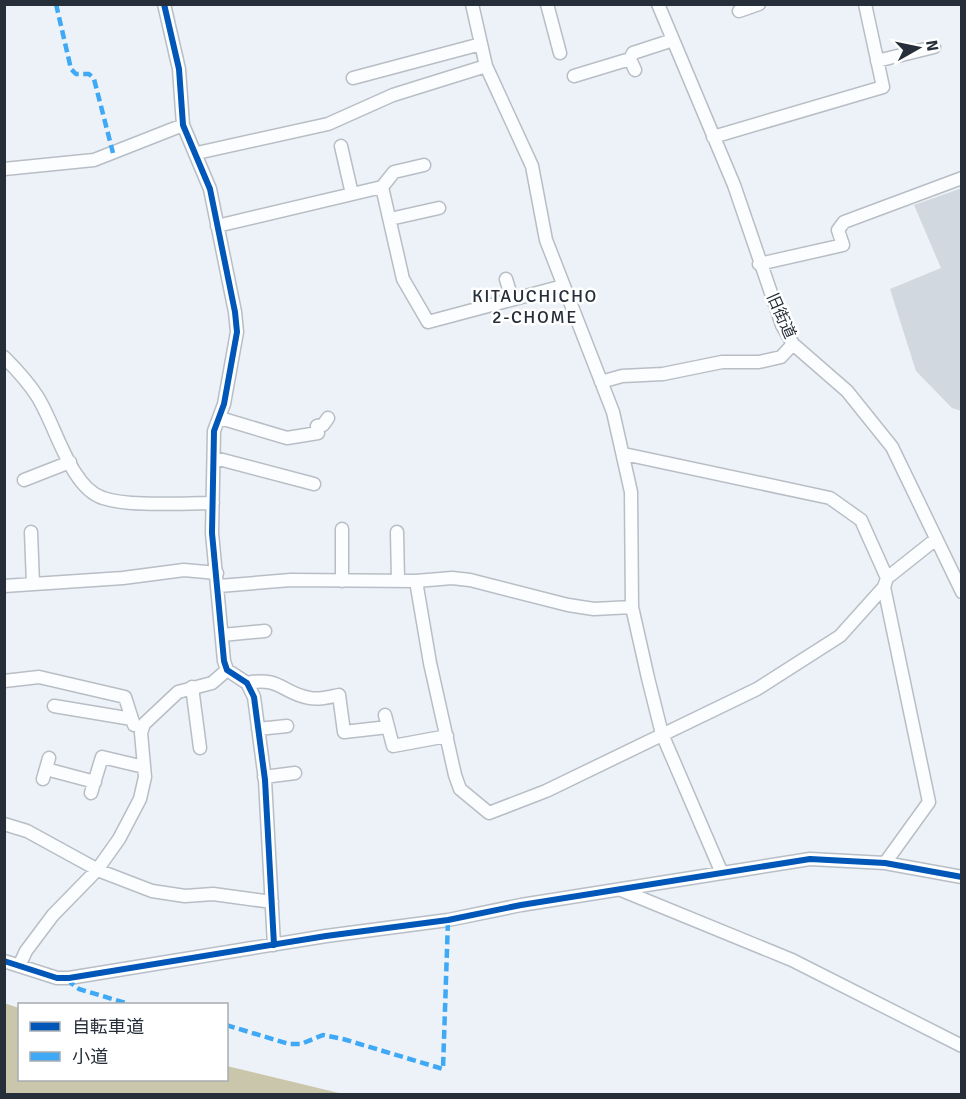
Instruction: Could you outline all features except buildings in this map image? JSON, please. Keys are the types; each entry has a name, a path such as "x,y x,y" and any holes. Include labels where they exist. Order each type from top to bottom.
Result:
{"street":[{"path":"164,4 179,69 183,125 197,153 210,189 237,332 220,418 214,431 212,533 224,661 227,670 247,683 254,698 264,777 274,945"},
{"path":"547,4 560,54"},
{"name":"旧街道","path":"658,4 734,184 759,264 782,325 794,344 847,391 892,447 962,592"},
{"path":"739,11 759,4"},
{"path":"713,137 883,87 864,4"},
{"path":"476,5 486,66 532,166 546,240 613,412 631,492 634,582 632,607 662,734 721,871"},
{"path":"582,77 633,65 633,53 672,40"},
{"path":"353,78 481,44"},
{"path":"877,61 934,47"},
{"path":"197,153 328,124 393,95 486,66"},
{"path":"4,169 94,160 183,125"},
{"path":"341,146 352,194"},
{"path":"217,225 382,187 394,172 424,165"},
{"path":"759,264 843,245 838,230 844,222 962,178"},
{"path":"382,187 403,279 428,322 563,286"},
{"path":"390,219 439,208"},
{"path":"506,279 512,299"},
{"path":"601,382 622,376 663,374 722,362 759,362 781,357 794,344"},
{"path":"4,357 37,396 71,465 87,490 102,498 213,502"},
{"path":"220,418 287,438 318,432 317,426 323,425 328,418"},
{"path":"624,454 830,498 861,520 885,583 929,802 885,863"},
{"path":"215,458 314,484"},
{"path":"26,483 71,465"},
{"path":"342,529 342,581"},
{"path":"31,532 33,584"},
{"path":"397,532 398,581"},
{"path":"416,581 430,663 460,789 489,813 546,791 757,689 840,636 885,583 936,538"},
{"path":"4,586 123,578 184,570 218,579 416,581 452,578 470,580 568,605 594,609 632,607"},
{"path":"222,635 265,631"},
{"path":"19,966 26,951 53,915 97,870 119,839 140,798 145,777 141,733 144,724 178,692 212,683 227,670"},
{"path":"4,681 39,677 125,697 132,719 141,733"},
{"path":"247,683 260,680 275,682 308,698 339,695 344,732 387,721 393,746 447,736"},
{"path":"192,687 200,748"},
{"path":"54,706 132,719"},
{"path":"258,729 286,726"},
{"path":"46,769 93,788 102,757 144,767"},
{"path":"264,777 295,773"},
{"path":"4,824 27,831 97,870 152,891 185,896 213,894 272,902"},
{"path":"4,961 57,978 69,978 448,920 521,904 621,890 721,871 810,858 885,863 962,878"},
{"path":"621,890 792,960 962,1046"}],"shaded area":[{"path":"4,1003 18,1008 18,1081 228,1081 228,1066 343,1094 5,1094"}],"marked path":[{"path":"56,4 71,69 76,74 89,74 94,79 113,153"},
{"path":"228,1026 289,1044 301,1044 323,1035 343,1039 443,1069 448,920"},
{"path":"69,978 71,983 79,989 126,1003"}],"cycle path":[{"path":"164,4 179,69 183,125 210,189 235,312 237,332 224,404 214,431 212,533 224,661 227,670 247,683 254,697 265,780 274,945"},
{"path":"4,961 57,978 69,978 326,936 448,920 521,905 810,859 885,863 962,877"}],"district":[{"name":"KITAUCHICHO 2-CHOME","path":"535,306"}]}
